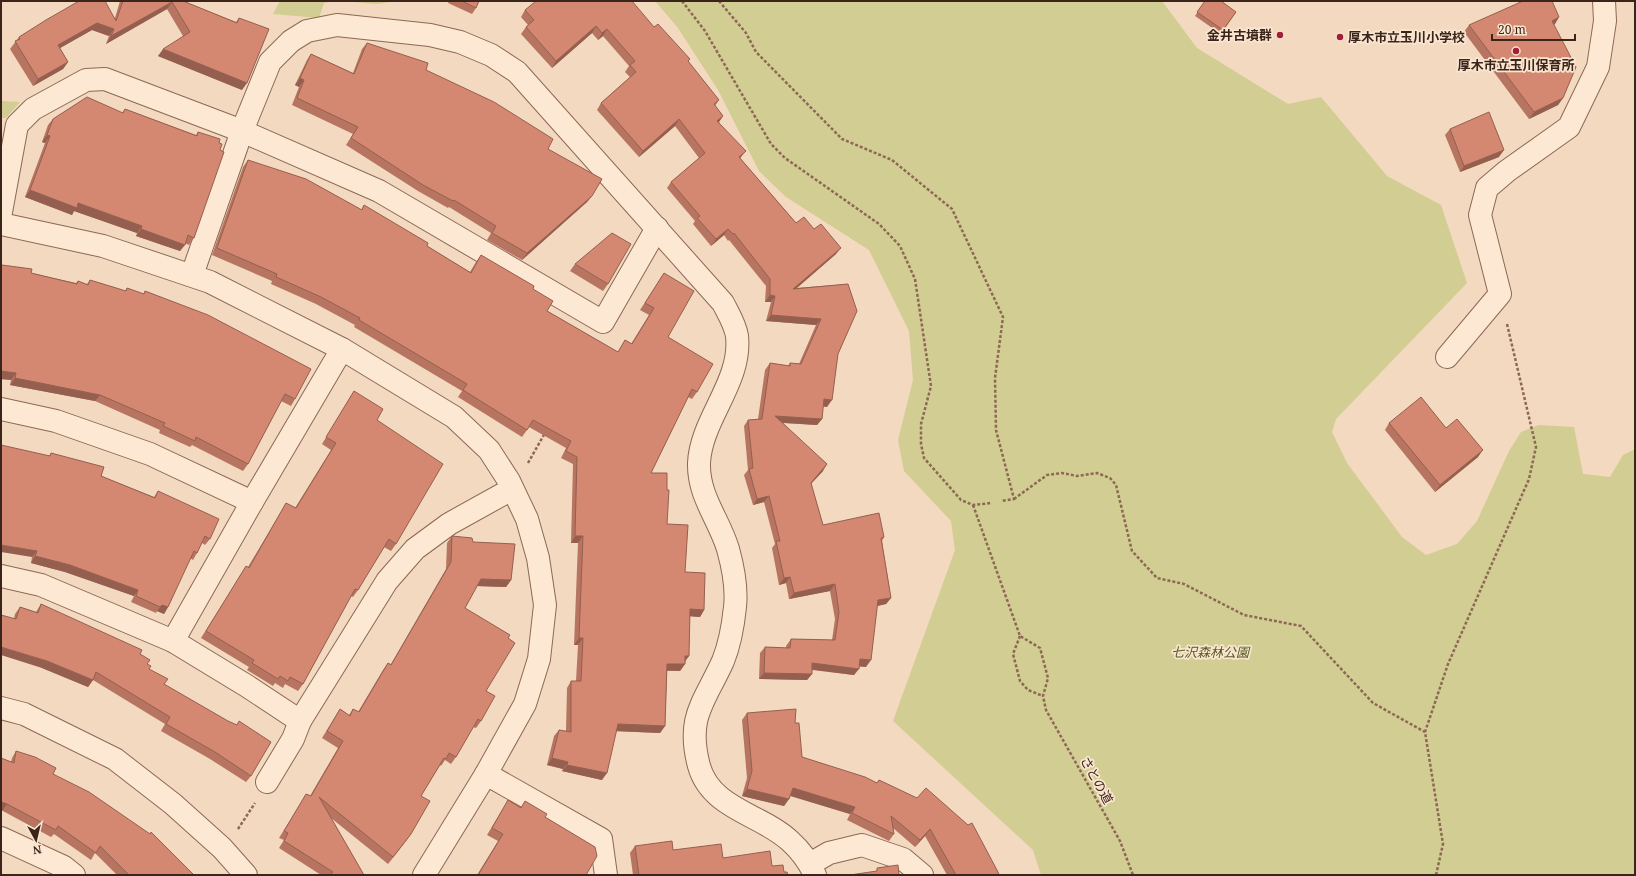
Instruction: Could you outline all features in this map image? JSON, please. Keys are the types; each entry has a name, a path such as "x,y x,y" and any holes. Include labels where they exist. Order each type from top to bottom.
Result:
{"street":[{"path":"1447,357 1500,294 1480,215 1487,188 1507,171 1569,127 1598,67 1605,21 1604,1"},
{"path":"192,275 242,131 270,62 291,41 308,32 337,25 430,35 460,42 491,55 517,72 723,303 732,319 737,335 736,357 732,373 703,441 699,463 701,489 728,549 734,580 736,604 732,631 723,660 696,718 694,740 700,767 709,786 724,801 790,840 812,869 829,853 862,845 903,859 922,875"},
{"path":"1,212 17,125 33,109 86,80 105,78 242,131 379,192 603,322 657,228"},
{"path":"1,224 103,246 192,275 342,349 454,417 489,450 510,485 527,519 538,558 545,605 539,660 525,704 486,774 424,875"},
{"path":"173,641 252,502 342,349"},
{"path":"1,409 56,421 150,454 252,502"},
{"path":"267,782 293,739 300,721 387,580 415,549 449,524 510,485"},
{"path":"1,576 41,585 173,641 247,686 300,721"},
{"path":"1,708 24,714 115,760 173,804 222,848 246,875"},
{"path":"486,774 601,839 606,875"},
{"path":"1,838 64,867 74,875"}],"path":[{"path":"682,1 705,31 771,144 785,158 879,224 900,246 915,279 930,386 921,424 921,444 924,458 961,500 973,505 991,503"},
{"path":"719,1 746,33 756,52 842,139 892,160 952,208 1003,317 995,378 996,430 1014,499"},
{"path":"1436,875 1443,844 1425,732 1448,664 1529,479 1536,447 1500,294"},
{"path":"510,485 521,474 549,427"},
{"path":"1001,501 1014,499 1047,475 1062,473 1077,476 1097,473 1110,478 1116,485 1132,551 1157,578 1184,584 1244,615 1301,626 1373,703 1425,732"},
{"path":"973,505 1020,636 1040,648 1048,678 1043,696 1028,690 1020,681 1013,654 1020,636"},
{"name":"さとの道","path":"1043,696 1046,710 1120,841 1133,875"},
{"path":"222,848 236,832 267,782"}],"green space":[{"path":"280,1 334,1 324,3 319,18 273,14"},
{"path":"342,1 399,1 376,4"},
{"name":"七沢森林公園","path":"655,1 1162,1 1197,48 1288,104 1321,97 1387,176 1441,205 1467,283 1336,419 1332,432 1347,463 1402,537 1426,555 1457,544 1477,521 1509,451 1521,432 1539,425 1574,427 1583,474 1610,477 1623,455 1635,449 1635,875 1041,875 1033,850 893,721 955,550 951,521 904,471 898,440 913,380 909,331 869,250 786,197 759,171 718,90 678,28"},
{"path":"1,101 20,102 6,118 1,118"}],"building":[{"path":"79,1 105,1 116,21 123,1 183,1 237,23 239,18 269,29 247,83 163,49 190,32 172,2 111,36 114,29 97,23 58,45 68,62 38,79 15,41 46,20"},
{"path":"462,1 479,1 476,8"},
{"path":"536,1 632,1 654,27 658,24 690,59 688,61 719,100 714,104 723,116 717,121 746,151 739,157 796,223 804,217 814,229 821,224 841,248 793,289 848,284 857,311 838,354 832,400 824,399 822,419 775,416 827,464 811,483 823,525 879,513 884,537 881,538 891,598 878,600 871,660 860,659 859,669 812,663 812,674 764,673 765,647 790,648 791,639 835,640 839,612 835,584 794,593 790,577 784,578 776,541 780,541 769,496 757,499 749,469 753,468 748,420 762,419 770,363 790,366 790,363 801,364 821,319 771,315 775,296 770,295 770,279 734,233 733,234 728,229 716,239 697,218 700,216 671,182 705,153 679,119 643,151 601,103 636,72 630,65 635,61 607,29 602,33 596,26 556,61 526,27 534,20 525,10"},
{"path":"1205,1 1221,1 1236,12 1223,30 1197,12"},
{"path":"1523,1 1552,1 1559,17 1552,21 1576,67 1563,98 1534,112 1469,25"},
{"path":"367,43 428,63 426,70 494,102 553,139 548,149 602,179 592,196 527,253 492,233 496,226 454,200 453,201 423,185 351,138 358,127 297,98 304,80 300,78 311,54 354,74"},
{"path":"87,97 123,113 125,109 197,136 198,132 220,139 219,143 222,144 220,150 224,152 194,238 188,235 185,245 141,229 142,226 78,203 77,208 30,190 50,136 47,135 53,119"},
{"path":"1489,112 1504,150 1464,166 1450,129"},
{"path":"248,160 306,179 362,210 364,205 428,243 427,246 471,273 481,255 534,286 533,289 553,301 547,311 618,352 625,340 632,344 654,308 645,303 664,273 694,291 668,337 713,364 697,392 692,389 651,473 667,473 667,490 669,490 667,524 688,525 685,572 705,573 704,610 690,609 689,656 685,656 685,664 667,664 665,726 618,724 607,773 567,765 568,762 552,758 559,730 571,732 571,681 581,681 583,638 579,638 583,536 575,536 577,457 566,451 571,441 533,420 527,430 463,390 467,384 359,320 360,318 321,297 276,277 277,274 217,248"},
{"path":"612,233 631,244 608,284 575,264"},
{"path":"2,265 32,269 31,273 77,284 78,281 88,285 90,280 126,291 127,288 144,294 145,291 208,315 311,369 295,399 285,394 248,464 196,437 195,441 163,426 165,423 100,395 15,378 16,373 1,371"},
{"path":"354,391 383,409 377,420 443,464 396,544 389,539 358,590 355,589 303,684 290,677 288,681 280,676 278,679 252,663 254,660 206,631 246,566 249,568 286,503 296,508 336,443 326,437"},
{"path":"1421,397 1446,428 1457,419 1483,450 1440,485 1389,423"},
{"path":"1,445 50,456 51,453 104,467 101,476 155,498 158,491 219,519 210,539 205,536 197,553 194,551 168,607 162,605 160,607 136,596 138,590 70,565 35,556 37,551 1,545"},
{"path":"452,536 472,538 473,542 515,544 511,580 481,579 465,608 510,635 508,638 515,643 486,691 495,696 481,721 478,719 456,757 449,753 446,759 444,758 421,796 430,801 411,834 393,857 319,797 364,875 329,875 333,872 284,841 288,833 284,831 306,794 311,796 343,741 327,731 340,709 350,716 353,709 359,712 388,663 391,665 451,562"},
{"path":"41,604 142,650 140,654 150,660 147,664 151,666 149,669 168,679 164,684 228,721 237,725 239,721 271,742 251,776 215,752 166,724 170,717 96,672 93,680 47,661 1,647 1,615 16,619 20,607 38,613"},
{"path":"796,709 795,723 799,723 802,757 865,777 877,783 879,780 917,798 926,788 968,825 972,823 999,875 956,875 930,829 920,840 891,816 894,834 852,813 855,807 793,788 789,799 747,789 752,771 747,713"},
{"path":"16,751 35,757 56,768 53,774 89,792 150,834 151,832 194,875 129,875 100,846 96,853 58,826 56,830 1,802 1,758 14,763"},
{"path":"508,800 521,808 525,801 547,814 545,817 595,847 597,856 586,875 478,875 503,834 492,828"},
{"path":"672,841 673,850 721,844 723,858 770,851 772,866 783,865 784,872 787,872 788,875 639,875 635,846"},
{"path":"898,865 899,875 850,875 877,871 877,868"}],"place":[{"name":"金井古墳群","path":"1280,35"},
{"name":"厚木市立玉川小学校","path":"1340,37"},
{"name":"厚木市立玉川保育所","path":"1516,51"}]}
